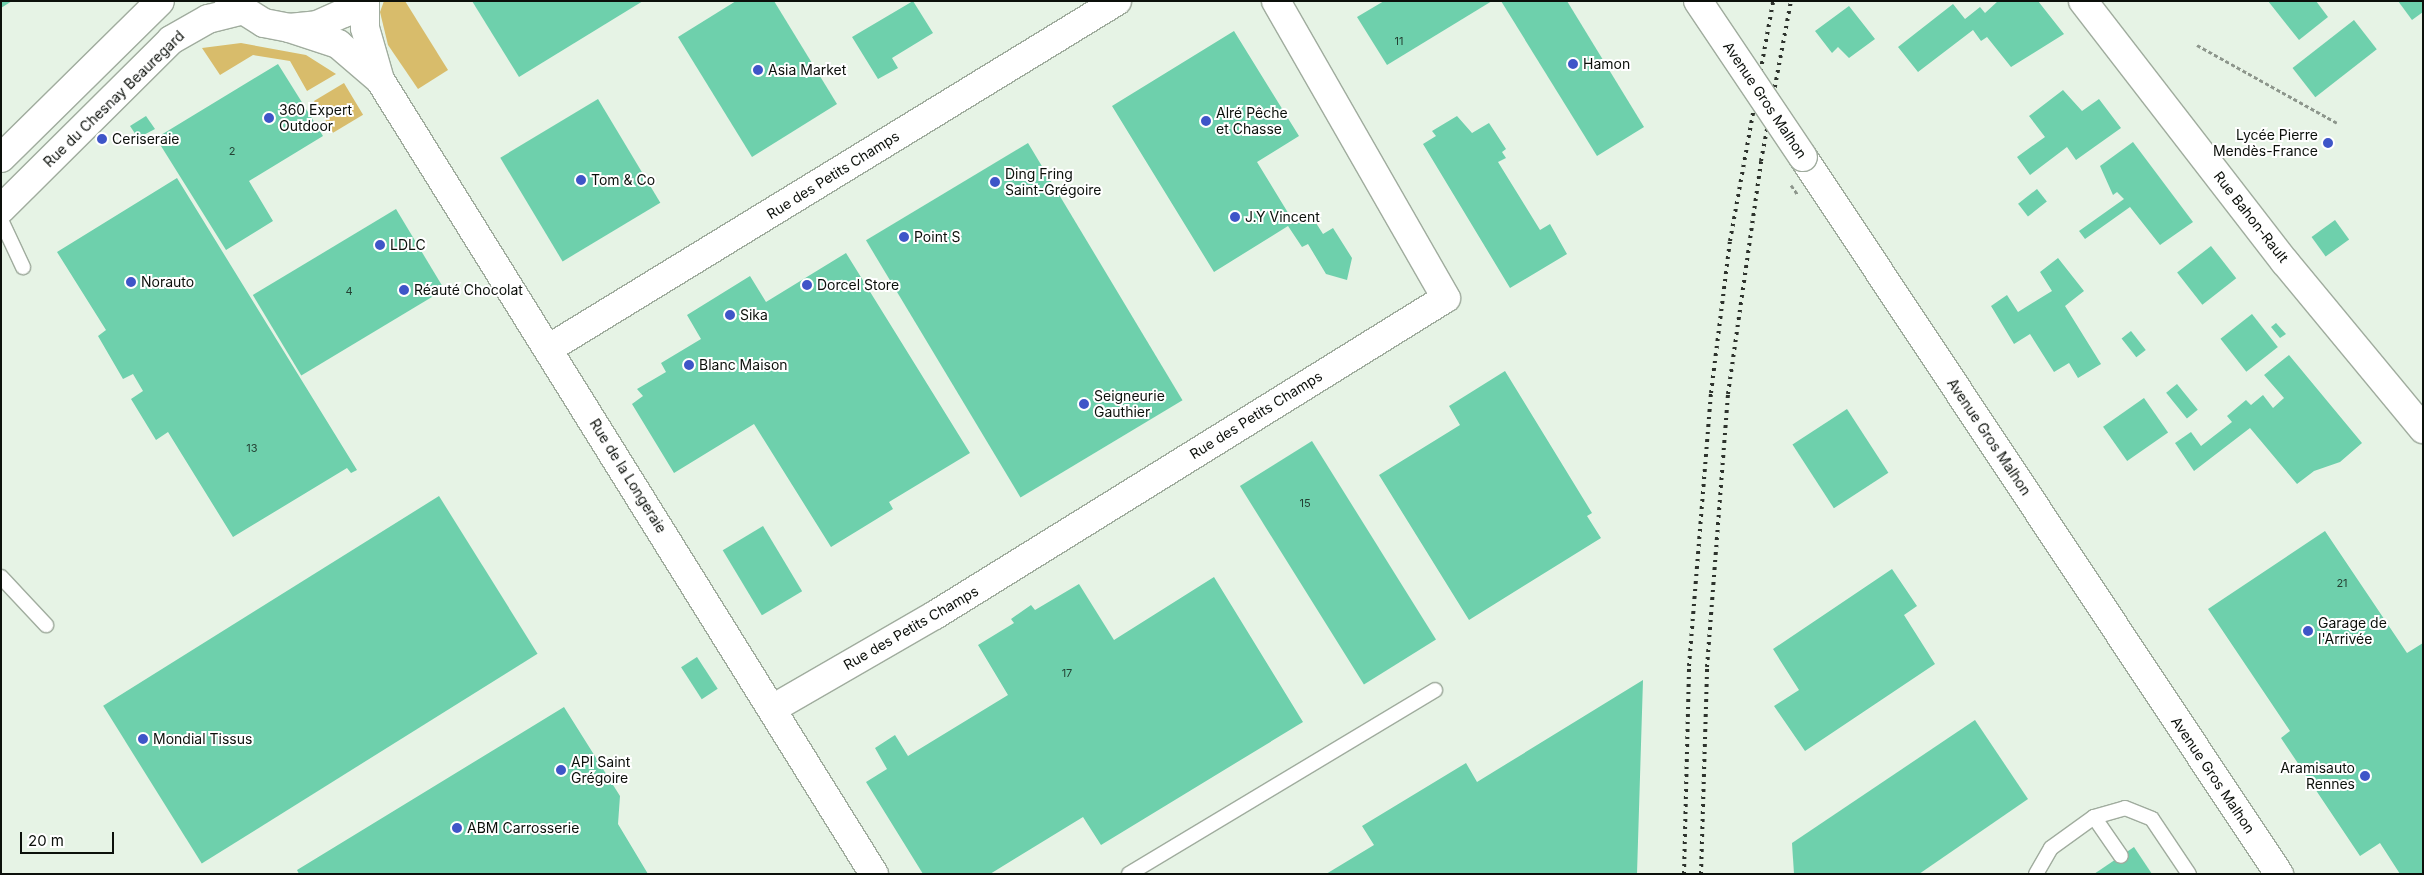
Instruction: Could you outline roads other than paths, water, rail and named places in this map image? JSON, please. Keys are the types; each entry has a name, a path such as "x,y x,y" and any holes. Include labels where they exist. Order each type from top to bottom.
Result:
{"street":[{"path":"1,158 160,1"},
{"path":"235,6 264,23 289,28 317,25 344,13 357,1"},
{"name":"Rue de la Longeraie","path":"365,1 365,28 380,80 874,874"},
{"name":"Rue des Petits Champs","path":"548,349 1117,1"},
{"name":"Rue des Petits Champs","path":"772,709 943,610 1446,298 1276,1"},
{"name":"Avenue Gros Malhon","path":"1698,1 1804,157 2279,874"},
{"name":"Rue Bahon-Rault","path":"2083,1 2285,262 2423,429"},
{"name":"Rue du Chesnay Beauregard","path":"1,209 172,40 235,6"},
{"name":"Rue de la Longeraie","path":"289,28 338,44 380,80"}],"lane":[{"path":"1,220 23,267"},
{"path":"1,577 46,625"},
{"path":"1129,874 1434,690"},
{"path":"2036,874 2051,848 2094,817 2125,808 2152,819 2189,874"},
{"path":"2094,817 2120,856"}],"railway":[{"path":"1684,874 1689,666 1711,393 1730,241 1773,1"},
{"path":"1701,874 1707,667 1728,394 1761,161 1791,1"}],"place":[{"name":"Hamon","path":"1573,64"},
{"name":"Asia Market","path":"758,70"},
{"name":"360 Expert Outdoor","path":"269,118"},
{"name":"Alré Pêche et Chasse","path":"1206,121"},
{"name":"Ceriseraie","path":"102,139"},
{"name":"Lycée Pierre Mendès-France","path":"2328,143"},
{"name":"Tom & Co","path":"581,180"},
{"name":"Ding Fring Saint-Grégoire","path":"995,182"},
{"name":"J.Y Vincent","path":"1235,217"},
{"name":"Point S","path":"904,237"},
{"name":"LDLC","path":"380,245"},
{"name":"Norauto","path":"131,282"},
{"name":"Dorcel Store","path":"807,285"},
{"name":"Réauté Chocolat","path":"404,290"},
{"name":"Sika","path":"730,315"},
{"name":"Blanc Maison","path":"689,365"},
{"name":"Seigneurie Gauthier","path":"1084,404"},
{"name":"Garage de l'Arrivée","path":"2308,631"},
{"name":"Mondial Tissus","path":"143,739"},
{"name":"API Saint Grégoire","path":"561,770"},
{"name":"Aramisauto Rennes","path":"2365,776"},
{"name":"ABM Carrosserie","path":"457,828"}]}
